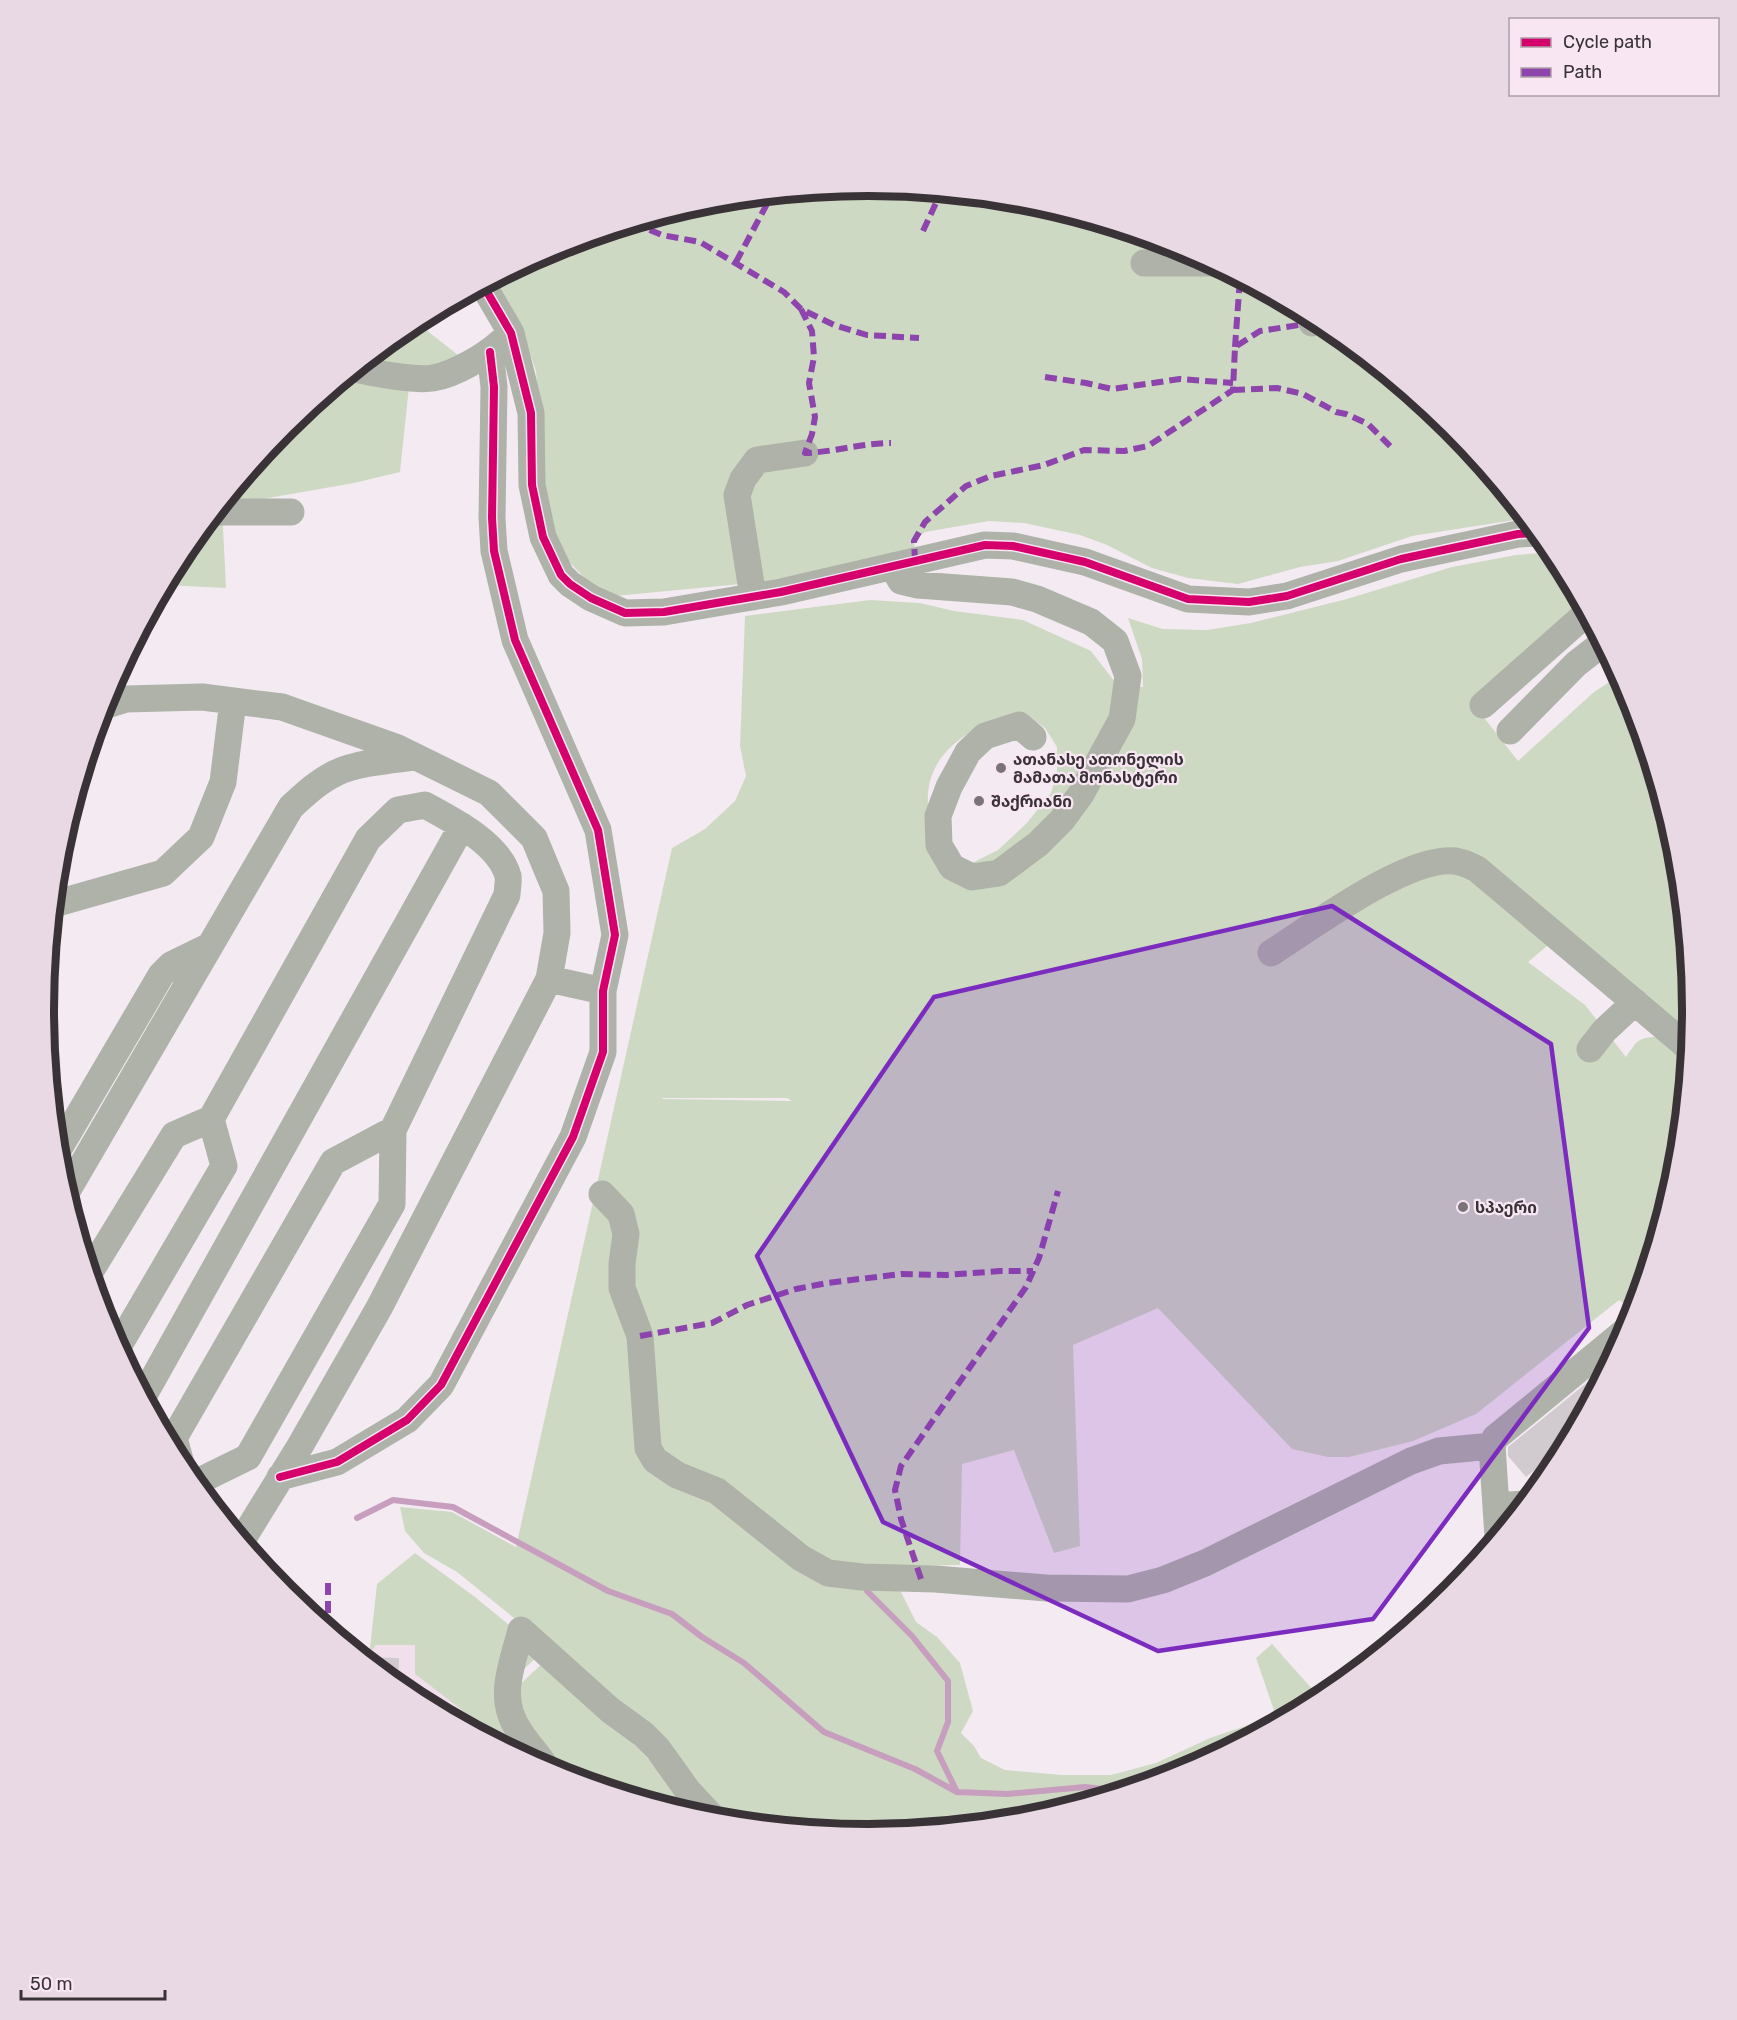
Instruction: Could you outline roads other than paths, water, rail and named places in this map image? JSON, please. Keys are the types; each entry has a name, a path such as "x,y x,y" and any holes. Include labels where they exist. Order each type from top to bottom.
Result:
{"street":[{"path":"1144,263 1192,263"},
{"path":"486,291 511,333 531,413 532,485 543,537 561,575 570,584 591,598 625,613 664,612 753,597 985,545 1013,546 1085,562 1188,599 1249,602 1287,596 1401,559 1529,533"},
{"path":"365,370 431,378 448,374 490,352 511,333"},
{"path":"280,1477 337,1462 407,1420 441,1385 573,1137 603,1052 603,992 615,935 598,830 515,640 494,551 492,518 494,387 490,352"},
{"path":"753,597 737,495 743,479 757,460 805,453"},
{"path":"224,512 291,512"},
{"path":"892,566 902,581 918,585 1012,592 1037,599 1091,622 1115,641 1128,676 1122,719 1081,794 1062,820 1038,844 999,873 972,877 952,867 939,845 938,816 949,787 968,752 984,736 1019,725 1033,737"},
{"path":"1483,705 1582,618"},
{"path":"1510,731 1576,664 1598,647"},
{"path":"114,703 126,699 202,697 282,707 398,748 489,793 534,838 556,891 557,933 549,979 379,1308 300,1446 245,1534"},
{"path":"61,902 163,873 201,837 223,782 233,701"},
{"path":"73,1181 291,807 312,787 338,772 382,761 416,757"},
{"path":"95,1264 174,1135 211,1119 368,839 398,810 424,805 462,826 497,855 508,877 507,895 393,1130 392,1204 248,1457 203,1479"},
{"path":"148,1388 462,826"},
{"path":"1271,953 1391,877 1428,864 1455,861 1477,869 1682,1042"},
{"path":"65,1139 160,975 171,965 210,946"},
{"path":"549,979 603,992"},
{"path":"1590,1049 1604,1031 1635,1002"},
{"path":"123,1337 224,1166 211,1119"},
{"path":"175,1436 333,1162 393,1130"},
{"path":"602,1194 621,1214 626,1234 622,1288 640,1336 648,1448 655,1460 677,1475 717,1491 801,1558 828,1573 1046,1588 1128,1589 1163,1580 1205,1563 1411,1461 1439,1451 1492,1446"},
{"path":"1497,1527 1492,1446 1495,1438 1612,1342"},
{"path":"1496,1506 1516,1505"},
{"path":"538,1754 520,1733 509,1714 506,1689 521,1630 610,1710 643,1734 658,1749 688,1791 703,1807"}],"waterway":[{"path":"357,1518 393,1500 453,1507 608,1591 672,1614 702,1637 744,1663 824,1732 915,1769 957,1792 1007,1794 1085,1787 1104,1789"},
{"path":"867,1591 912,1636 948,1681 948,1722 937,1751 957,1792"}],"place":[{"name":"ათანასე ათონელის მამათა მონასტერი","path":"1001,768"},
{"name":"შაქრიანი","path":"979,801"},
{"name":"სპაერი","path":"1463,1207"}]}
